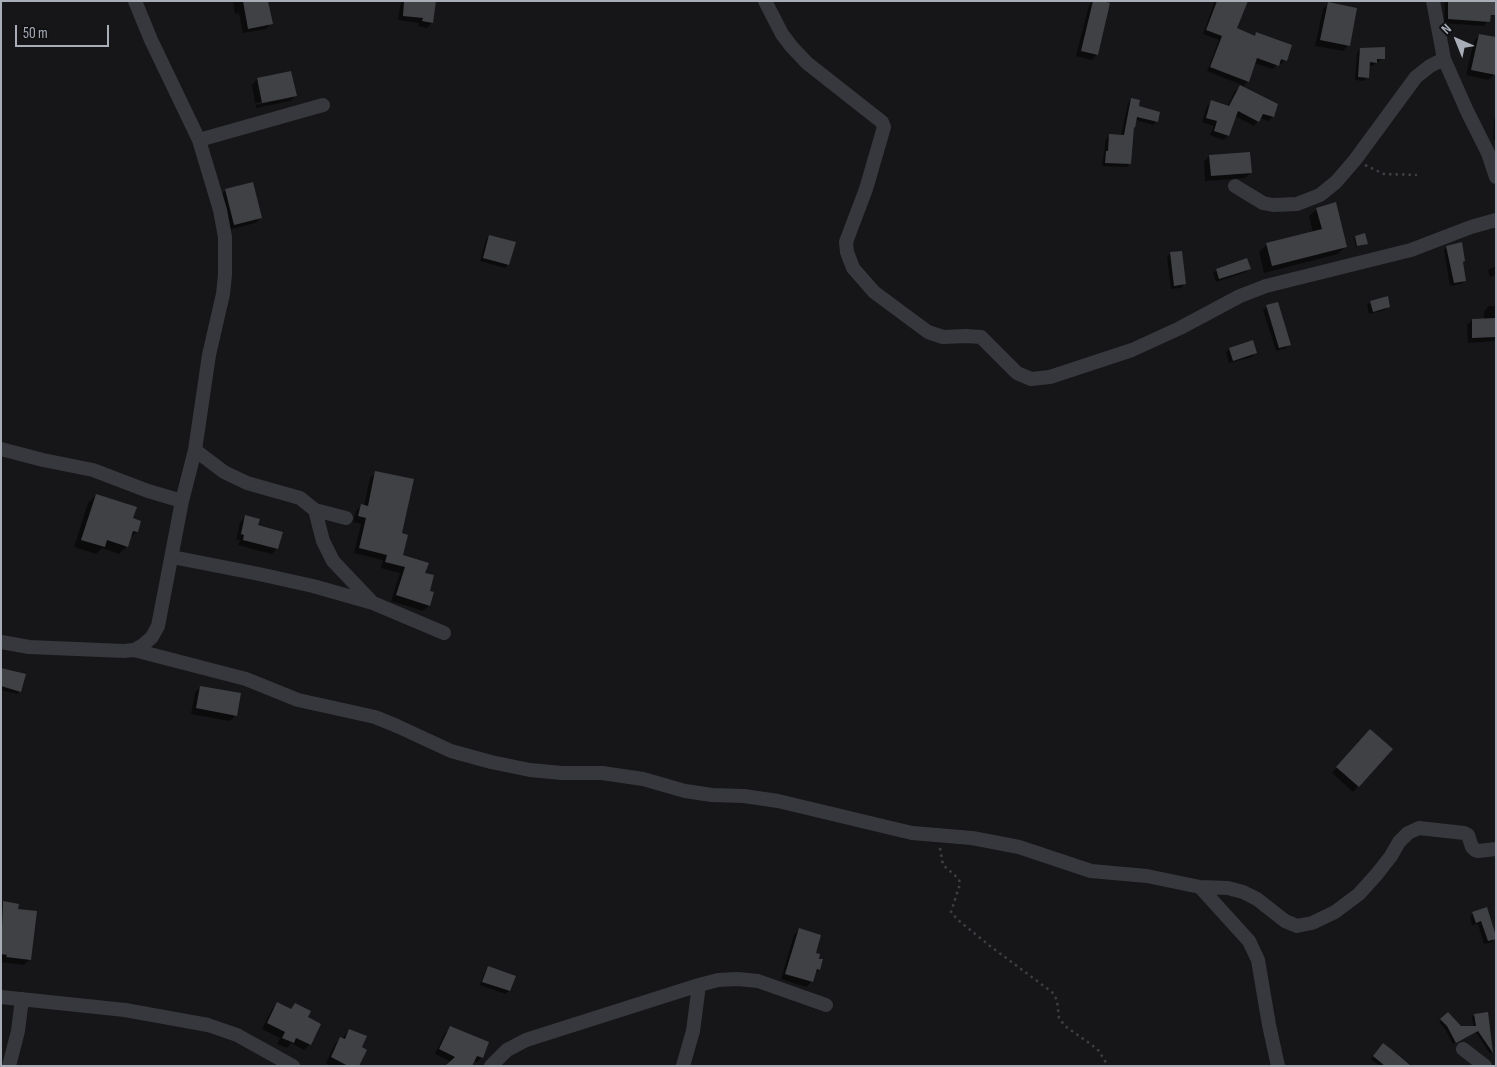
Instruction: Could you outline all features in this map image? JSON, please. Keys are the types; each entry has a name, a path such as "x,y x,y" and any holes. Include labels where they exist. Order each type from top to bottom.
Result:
{"street":[{"path":"134,650 152,637 158,626 182,500 195,450 209,355 223,294 226,252 220,210 198,140 151,40 135,1"},
{"path":"765,1 782,34 807,63 882,122 884,127 866,189 846,242 847,252 853,268 874,292 928,332 943,336 981,337 1017,373 1031,379 1050,377 1132,350 1180,328 1240,296 1266,286 1412,250 1471,227 1496,220"},
{"path":"1433,1 1444,59 1466,111 1488,153 1496,177"},
{"path":"1235,186 1263,203 1273,205 1297,204 1320,195 1355,160 1416,77 1430,66 1444,59"},
{"path":"198,140 323,105"},
{"path":"1,449 93,470 148,491 182,500"},
{"path":"195,450 247,484 300,498 315,510 346,518"},
{"path":"315,510 323,541 333,561 374,603"},
{"path":"172,557 268,576 374,603 444,633"},
{"path":"1,642 29,647 134,650 246,679 298,700 375,717 451,751 530,770 562,773 602,773 643,779 712,795 778,800 912,833 972,838 1019,847 1091,871 1147,876 1200,887 1228,888 1243,892 1257,899 1285,921 1297,926 1312,923 1335,912 1359,894 1391,856 1399,842 1408,833 1419,828 1464,833 1468,835 1475,850 1496,849"},
{"path":"1200,887 1248,941 1258,960 1268,1025 1278,1066"},
{"path":"491,1066 507,1050 526,1040 718,980 738,978 758,982 826,1005"},
{"path":"683,1066 693,1031 699,985"},
{"path":"1,997 125,1010 208,1025 237,1035 293,1066"},
{"path":"9,1066 18,1030 22,1000"},
{"path":"1463,1049 1485,1066"}],"path":[{"path":"1355,160 1384,174 1417,175"},
{"path":"938,836 943,865 958,879 960,884 951,912 990,946 1052,992 1057,1000 1059,1018 1065,1026 1092,1045 1108,1066"}],"building":[{"path":"243,1 268,1 273,24 248,29"},
{"path":"404,1 436,1 433,23 422,21 423,18 403,16"},
{"path":"1093,1 1110,3 1098,55 1081,51"},
{"path":"1217,1 1248,1 1237,28 1255,36 1256,32 1292,45 1287,61 1281,59 1279,66 1257,58 1249,82 1210,67 1222,36 1206,30"},
{"path":"1448,1 1496,1 1495,15 1491,15 1490,22 1448,19"},
{"path":"1328,2 1357,8 1350,46 1320,40"},
{"path":"1479,34 1496,37 1496,75 1471,70"},
{"path":"1385,47 1385,59 1377,59 1377,63 1370,62 1369,78 1358,77 1360,48"},
{"path":"291,71 297,96 262,103 257,78"},
{"path":"1240,85 1278,104 1274,117 1263,114 1259,122 1238,111 1229,136 1214,131 1217,121 1206,118 1211,100 1229,106"},
{"path":"1131,98 1140,100 1139,106 1160,112 1158,122 1137,117 1134,127 1131,164 1105,163 1109,134 1124,135"},
{"path":"1250,152 1252,173 1211,176 1209,155"},
{"path":"253,182 262,218 234,225 225,189"},
{"path":"1336,202 1347,247 1272,266 1266,243 1322,229 1316,208"},
{"path":"1365,233 1368,244 1357,246 1355,236"},
{"path":"489,235 516,242 509,265 483,258"},
{"path":"1462,242 1466,281 1454,283 1446,246"},
{"path":"1182,251 1186,284 1174,286 1170,252"},
{"path":"1247,258 1251,269 1219,279 1216,269"},
{"path":"1388,296 1390,307 1373,312 1370,301"},
{"path":"1278,302 1291,345 1279,348 1266,305"},
{"path":"1496,318 1496,337 1472,338 1472,319"},
{"path":"1253,340 1257,353 1233,361 1229,348"},
{"path":"375,471 414,479 402,533 408,535 403,555 429,563 425,573 434,575 430,591 434,592 430,606 396,595 405,567 385,562 387,555 359,548 366,518 358,516 361,504 368,506"},
{"path":"96,494 137,507 133,518 141,521 138,532 133,531 128,547 107,540 105,547 81,540"},
{"path":"245,515 260,519 258,525 283,532 278,549 243,540 244,535 241,534"},
{"path":"1,668 26,674 21,692 1,686"},
{"path":"200,686 241,693 237,716 196,708"},
{"path":"1370,729 1393,749 1359,787 1336,767"},
{"path":"3,901 19,904 18,909 37,911 31,960 6,957 7,955 1,954"},
{"path":"1487,907 1496,936 1496,939 1488,941 1481,921 1476,923 1472,912"},
{"path":"799,928 821,935 816,953 820,954 819,959 823,959 820,970 817,969 813,982 785,974"},
{"path":"488,966 516,976 510,991 482,982"},
{"path":"277,1002 291,1009 295,1003 311,1011 308,1017 321,1024 311,1045 296,1038 294,1043 282,1038 285,1032 267,1023"},
{"path":"1448,1012 1461,1026 1476,1026 1474,1014 1488,1012 1493,1053 1478,1031 1456,1043 1447,1026 1440,1019"},
{"path":"450,1026 489,1042 483,1058 477,1056 472,1066 445,1066 455,1057 439,1049"},
{"path":"349,1029 367,1036 362,1047 367,1050 359,1066 348,1066 331,1057 340,1037 345,1039"},
{"path":"1383,1043 1411,1066 1385,1066 1373,1056"}]}
